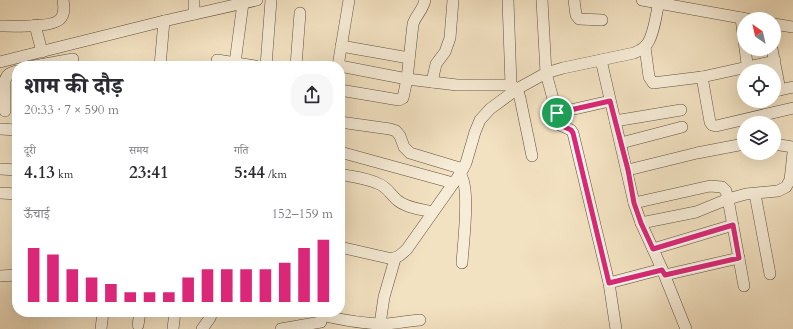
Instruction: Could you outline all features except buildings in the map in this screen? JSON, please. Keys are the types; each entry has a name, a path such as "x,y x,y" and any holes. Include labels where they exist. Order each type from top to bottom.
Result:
{"street":[{"path":"0,26 55,23 59,21 64,12 63,0"},
{"path":"194,0 194,14"},
{"path":"0,62 256,0"},
{"path":"266,61 271,0"},
{"path":"340,61 349,0"},
{"path":"345,91 399,100 404,96 410,58 413,24 423,8 425,0"},
{"path":"432,82 436,64 445,52 450,38 453,0"},
{"path":"508,0 514,87 520,98 532,156"},
{"path":"542,0 546,73 560,125 571,130 573,133 609,283 616,329"},
{"path":"574,0 576,15 579,19 602,20"},
{"path":"642,0 737,17"},
{"path":"384,325 384,297 395,259 407,249 459,175 466,163 480,120 514,87 546,73 634,53 644,47 651,37 658,2"},
{"path":"234,61 244,3"},
{"path":"296,61 300,13"},
{"path":"160,61 164,22"},
{"path":"35,25 42,52"},
{"path":"781,25 793,27"},
{"path":"72,45 73,61"},
{"path":"341,46 410,58"},
{"path":"644,47 649,77 653,83 737,71"},
{"path":"773,56 774,64"},
{"path":"217,60 223,61"},
{"path":"601,60 628,170 634,203 641,223 664,272 686,329"},
{"path":"764,64 774,61"},
{"path":"345,67 407,79 432,82 514,87"},
{"path":"5,111 5,80 6,76 12,72"},
{"path":"702,77 709,117 712,125 716,126 793,108"},
{"path":"781,89 793,87"},
{"path":"557,113 610,101"},
{"path":"615,121 681,110"},
{"path":"345,123 396,131 400,136 404,147 410,153 459,175 464,181 466,193 462,263"},
{"path":"621,143 682,127"},
{"path":"0,129 12,130"},
{"path":"628,170 697,153 737,145"},
{"path":"781,145 793,148"},
{"path":"345,153 459,175"},
{"path":"641,223 696,212 728,199 778,191 786,187 790,180 793,153"},
{"path":"0,170 12,170"},
{"path":"345,175 381,184 402,204 432,212"},
{"path":"634,203 710,186 722,187 726,191 728,199 744,286"},
{"path":"0,193 12,194"},
{"path":"755,194 770,274"},
{"path":"653,249 733,225"},
{"path":"345,248 395,259"},
{"path":"609,283 739,258"},
{"path":"0,276 12,275"},
{"path":"101,329 102,317"},
{"path":"138,325 139,317"},
{"path":"173,329 174,317"},
{"path":"202,329 210,317"},
{"path":"281,329 321,319 402,326 420,320"}],"route":[{"path":"610,101 628,170 634,203 653,249 733,225 739,258 665,275 662,270 609,283 573,133 571,130 560,125 557,113 610,101"}]}
